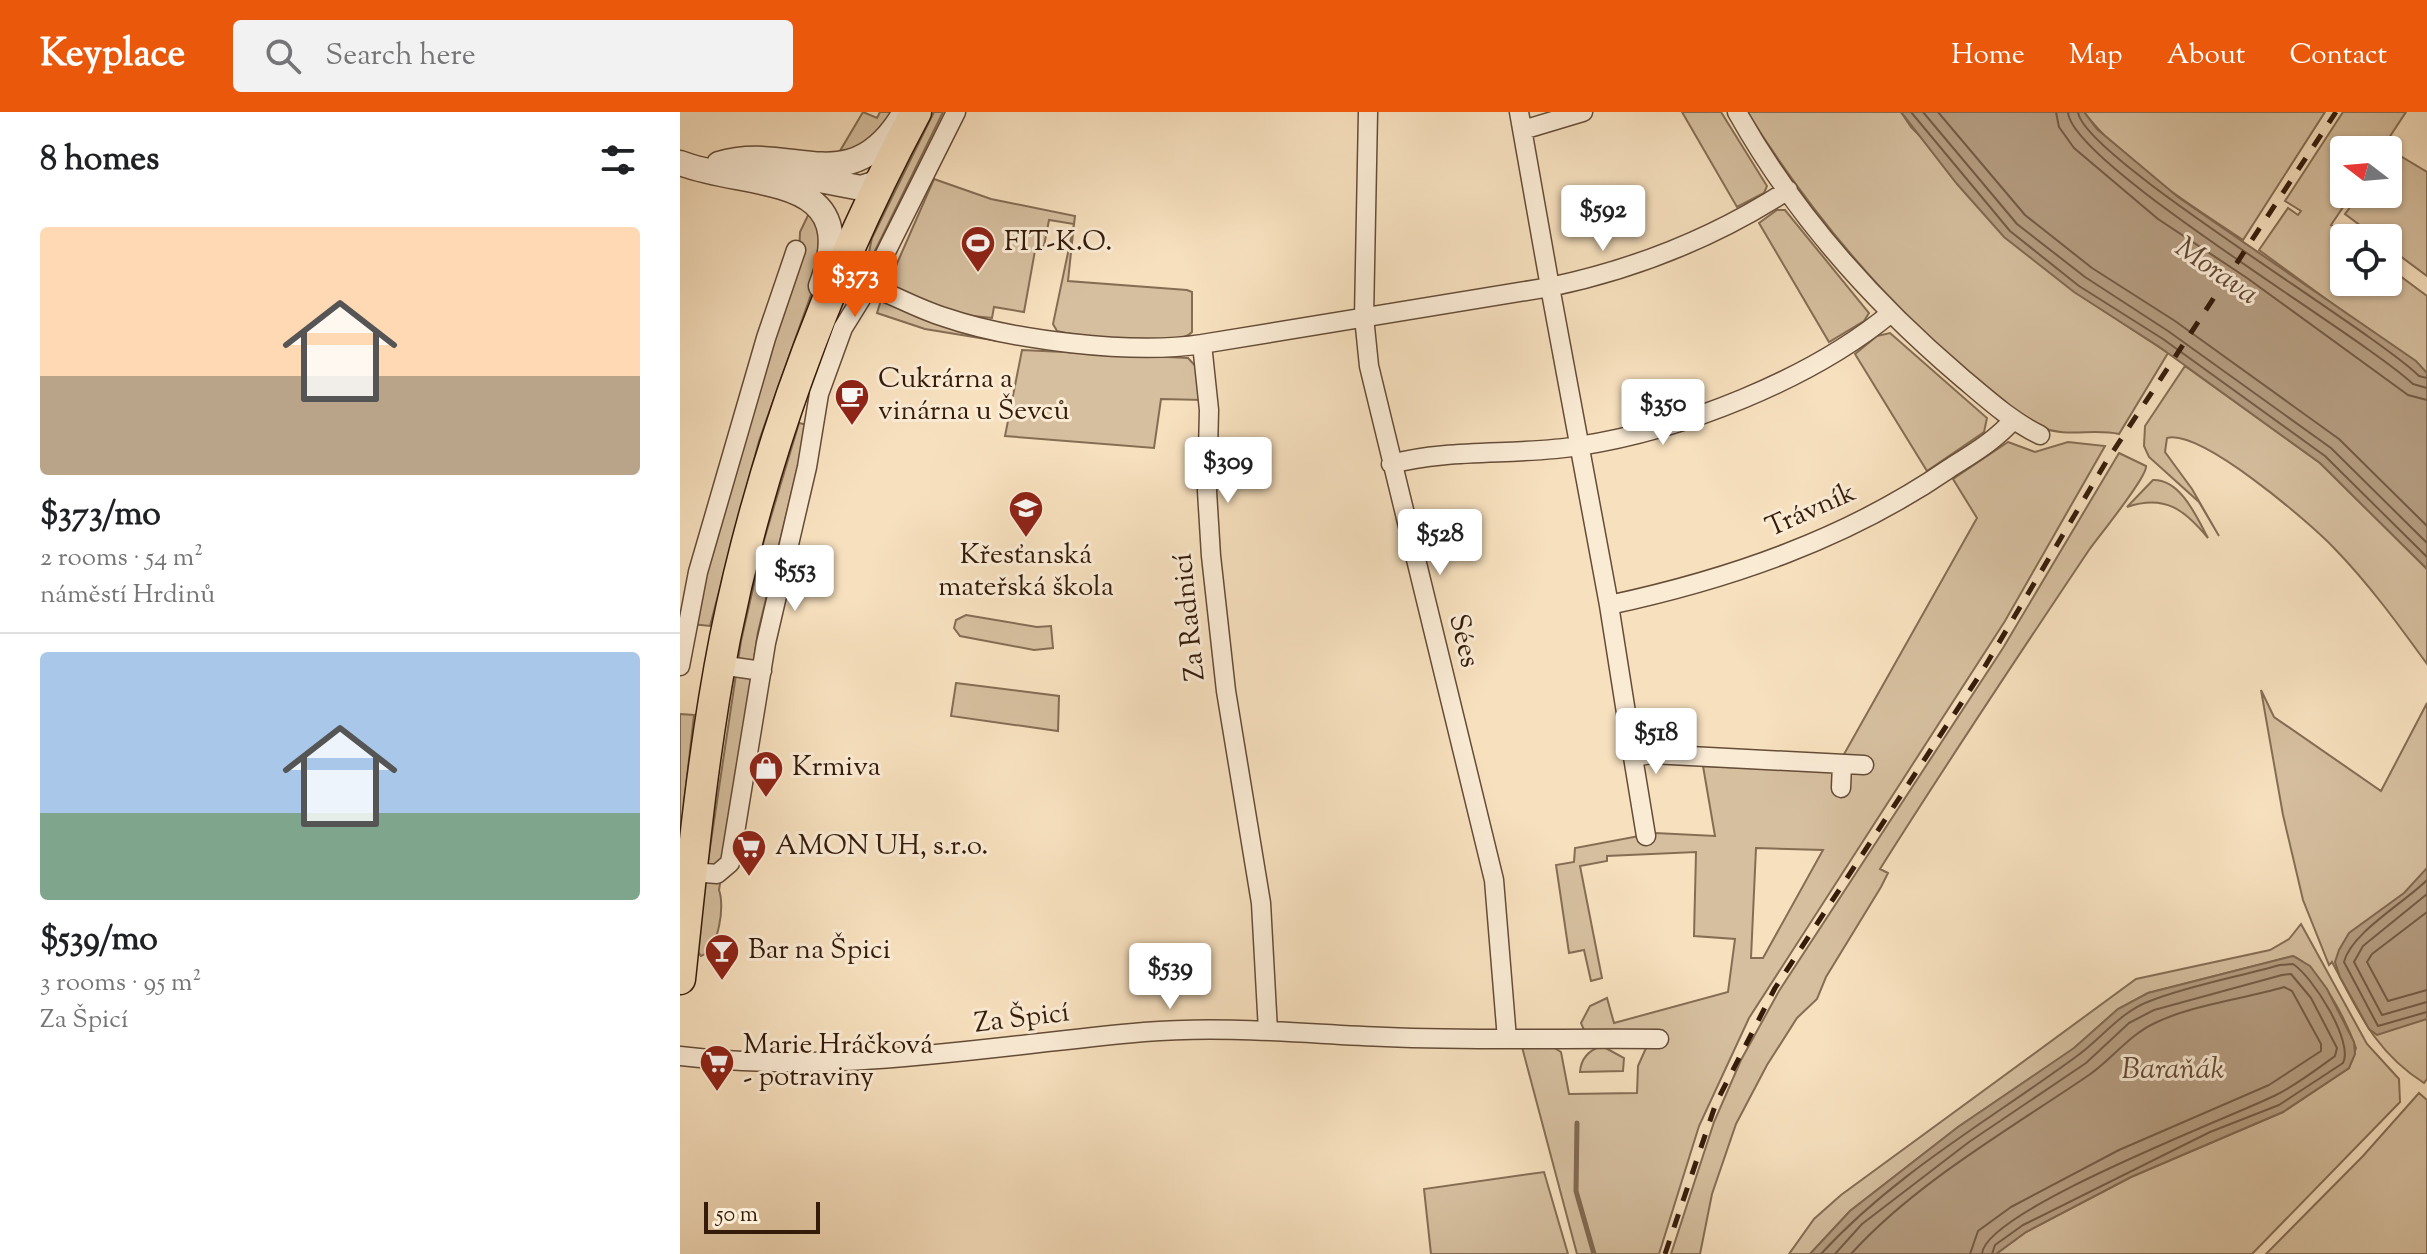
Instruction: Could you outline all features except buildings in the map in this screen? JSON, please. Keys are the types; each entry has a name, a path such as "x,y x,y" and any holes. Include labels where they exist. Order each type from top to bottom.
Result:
{"main road":[{"path":"681,968 720,665 750,531 815,331 857,233 916,112"}],"street":[{"path":"719,164 740,158 827,167 854,161 876,151 904,112"},
{"path":"692,872 717,874 730,863 762,671 807,467 819,394 843,328 869,286 956,112"},
{"name":"Sées","path":"1368,112 1364,317 1372,383 1494,880 1507,1039"},
{"path":"1583,112 1521,121 1609,605 1646,836"},
{"path":"1737,112 1788,190 1833,249 1891,313 2013,420 2040,435"},
{"path":"680,162 719,164 847,186 869,186 888,168"},
{"path":"680,162 700,171 769,183 811,199 826,216 831,239 828,266 811,316 815,331"},
{"path":"815,331 822,302 865,205 862,198 847,186"},
{"path":"869,286 943,317 1016,333 1102,345 1181,347 1550,287 1599,276 1666,254 1732,223 1788,190"},
{"path":"857,233 869,286"},
{"path":"680,666 698,572 766,338 796,250"},
{"path":"815,331 869,286"},
{"path":"1391,464 1579,446 1682,420 1756,392 1831,353 1891,313"},
{"name":"Za Radnicí","path":"1202,344 1209,410 1207,491 1211,556 1226,691 1261,903 1268,1031"},
{"name":"Trávník","path":"1609,605 1719,578 1838,532 1942,474 2005,430 2013,420"},
{"path":"720,665 762,671"},
{"path":"1633,757 1652,754 1864,765"},
{"path":"1841,788 1842,764"},
{"name":"Za Špicí","path":"680,1056 819,1063 933,1057 1146,1032 1268,1031 1507,1039 1659,1039"}],"shaded area":[{"path":"863,112 877,118 880,112 896,112 882,134 837,156"},
{"path":"934,112 943,112 871,259 872,238"},
{"path":"1682,112 1721,112 1767,186 1764,193 1737,207"},
{"path":"1747,112 1901,112 1911,127 2075,292 2168,353 2119,434 2060,432 2041,427 2025,418 1947,353 1914,323 1853,257 1798,187"},
{"path":"2084,112 2325,112 2243,240 2138,166"},
{"path":"2343,112 2406,112 2390,136 2330,136 2330,208 2343,208 2330,224 2330,296 2402,296 2402,277 2427,296 2427,373 2259,250 2288,208 2298,215 2301,211 2285,201"},
{"path":"2402,157 2427,172 2427,276 2402,257 2402,224 2358,224 2345,214 2350,208 2402,208"},
{"path":"934,179 991,199 1075,216 1074,224 1049,220 1044,246 1036,245 1024,312 994,307 992,318 954,314 888,284"},
{"path":"812,207 822,221 823,261 759,441 710,626 692,624 701,573 799,258 800,232"},
{"path":"1777,210 1785,210 1869,313 1864,321 1829,342 1759,223"},
{"path":"1074,224 1068,281 1192,292 1192,332 1183,337 1149,341 1057,331 1053,324"},
{"path":"882,297 1004,338 1010,343 925,329 877,313"},
{"path":"1890,333 1987,418 1984,432 1927,471 1855,354 1877,336"},
{"path":"1022,350 1188,358 1200,371 1203,400 1161,399 1154,448 1005,436"},
{"path":"2185,366 2320,463 2427,569 2427,664 2371,590 2334,548 2254,480 2204,448 2183,439 2167,438 2165,452 2192,489 2219,536 2199,502 2149,457 2144,446 2145,426"},
{"path":"799,423 808,425 758,632 719,890 719,926 712,945 701,956 695,948 741,641 764,540"},
{"path":"2008,442 2035,452 2068,442 2105,446 2005,621 1749,1018 1699,1126 1659,1254 1577,1254 1522,1047 1553,1047 1561,1052 1569,1094 1637,1093 1638,1066 1646,1048 1661,1045 1584,1030 1581,1023 1590,1006 1607,998 1614,1023 1728,992 1735,939 1694,936 1696,852 1607,856 1607,861 1580,866 1602,978 1591,981 1584,950 1569,953 1556,865 1574,862 1575,848 1655,833 1715,836 1703,766 1834,772 1977,518 1953,479","holes":["1756,848 1823,850 1763,958 1751,958"]},
{"path":"2119,453 2146,466 2145,472 2089,550 1880,869 1888,873 1826,977 1817,999 1797,1018 1767,1065 1736,1124 1712,1194 1700,1254 1671,1254 1714,1122 1741,1060 1779,991 2003,648"},
{"path":"2153,480 2163,481 2180,493 2208,538 2173,507 2152,502 2127,507"},
{"path":"966,615 1037,627 1051,626 1053,648 1034,650 960,636 954,628 956,620"},
{"path":"956,683 1059,696 1058,731 951,716"},
{"path":"2261,690 2274,717 2381,791 2427,703 2427,1079 2424,1083 2392,1058 2380,1044 2332,962 2329,965 2303,900 2283,815"},
{"path":"680,714 694,715 680,840"},
{"path":"2301,924 2367,1044 2399,1079 2400,1102 2252,1254 1996,1254 2026,1232 2131,1177 2283,1112 2349,1068 2356,1048 2346,1024 2322,983 2303,962 2293,956 2148,993 2118,1009 2072,1050 1958,1127 1850,1211 1810,1254 1789,1254 1814,1219 1841,1195 2136,979 2270,950 2289,939"},
{"path":"1602,1046 1624,1058 1623,1071 1580,1072 1586,1055"},
{"path":"2419,1093 2427,1100 2427,1254 2266,1254 2363,1156"},
{"path":"1544,1172 1568,1254 1431,1254 1424,1189"}],"water":[{"name":"Morava","path":"1901,112 2084,112 2097,129 2178,197 2416,361 2427,373 2427,569 2320,463 2158,346 2074,292 2004,237 1957,184"},
{"path":"2427,868 2427,1019 2377,1035 2369,1029 2335,962 2349,933 2404,893"},
{"name":"Baraňák","path":"2293,956 2310,966 2327,989 2354,1042 2355,1054 2349,1068 2283,1112 2131,1177 2026,1232 1996,1254 1810,1254 1850,1211 1958,1127 2074,1048 2118,1009 2148,993"}],"waterway":[{"path":"1577,1123 1576,1191 1594,1254"}],"railway":[{"path":"1665,1254 1716,1103 1775,988 1981,673 2106,462 2336,112"}],"place":[{"name":"FIT-K.O.","path":"978,274"},
{"name":"Cukrárna a vinárna u Ševců","path":"852,427"},
{"name":"Křesťanská mateřská škola","path":"1026,539"},
{"name":"Krmiva","path":"766,799"},
{"name":"AMON UH, s.r.o.","path":"749,878"},
{"name":"Bar na Špici","path":"722,982"},
{"name":"Marie Hráčková - potraviny","path":"717,1093"}]}
